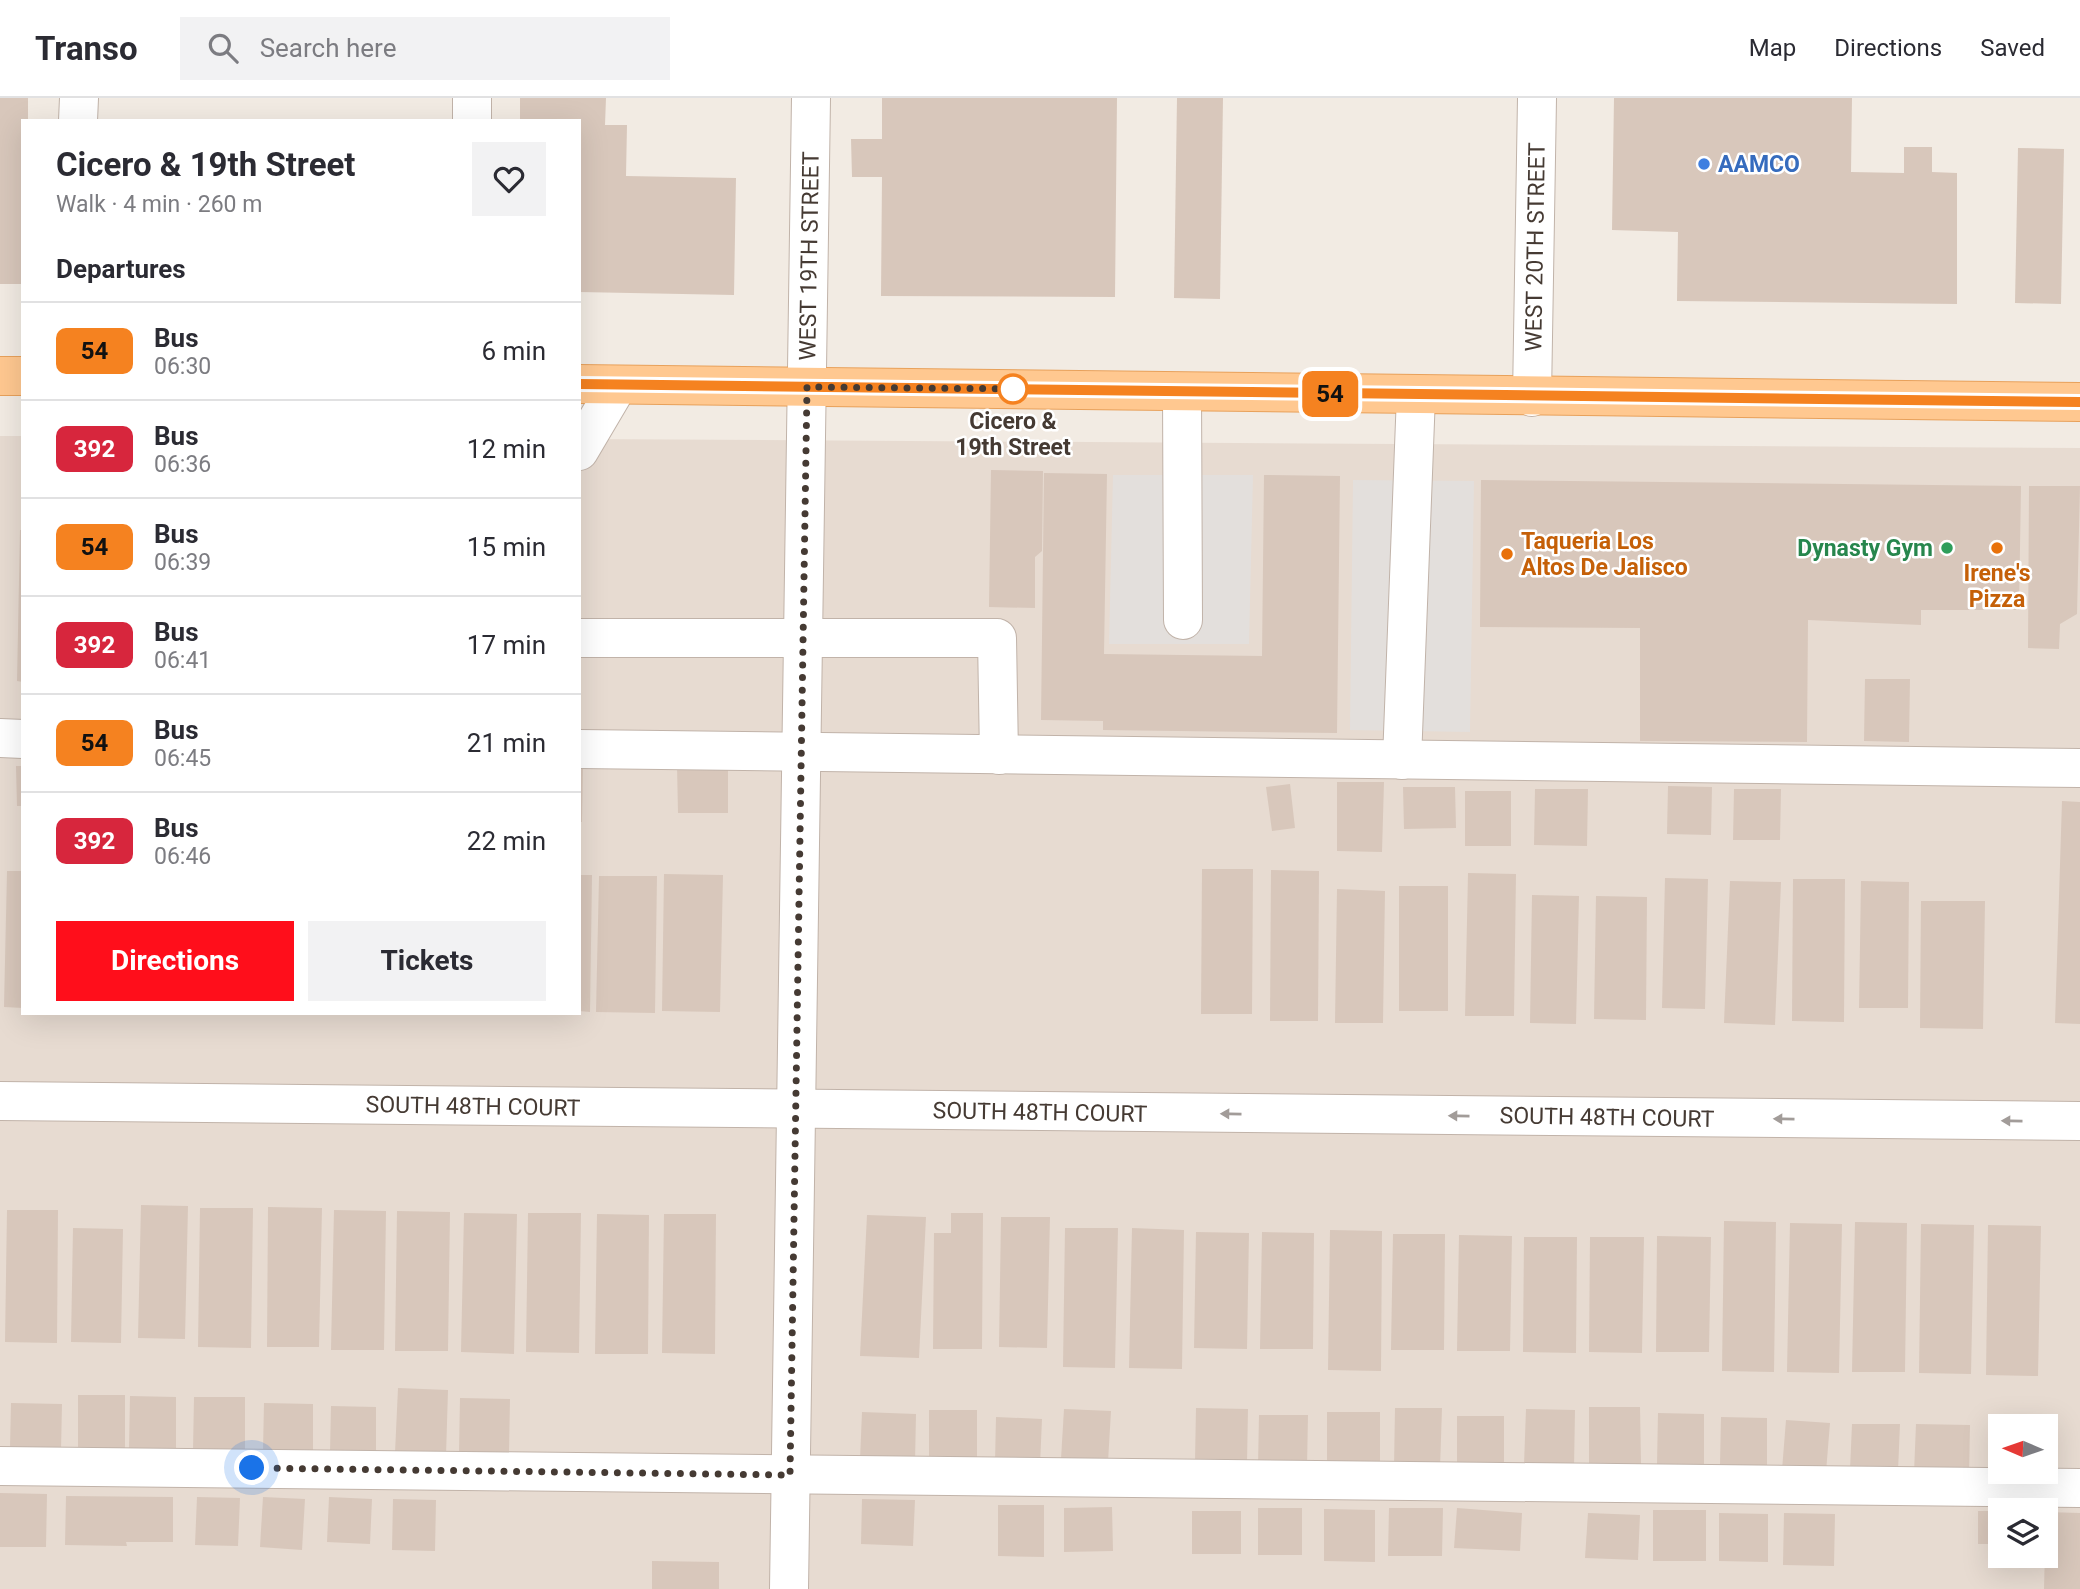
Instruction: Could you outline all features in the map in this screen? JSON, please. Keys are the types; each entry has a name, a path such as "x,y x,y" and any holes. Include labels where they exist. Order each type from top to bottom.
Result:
{"main road":[{"path":"0,376 21,376"},
{"path":"581,384 2080,402"}],"street":[{"path":"78,119 79,98"},
{"path":"472,98 472,119"},
{"name":"WEST 19TH STREET","path":"789,1589 811,98"},
{"name":"WEST 20TH STREET","path":"1532,397 1537,98"},
{"path":"581,448 618,385"},
{"path":"1182,392 1183,620"},
{"path":"1402,760 1416,395"},
{"path":"581,638 997,638 999,755"},
{"path":"0,738 21,739"},
{"path":"581,749 2080,768"},
{"name":"SOUTH 48TH COURT","path":"0,1101 2080,1121"},
{"path":"0,1466 2080,1488"}],"shaded area":[{"path":"0,436 21,436 21,1015 581,1015 581,439 2080,448 2080,1589 0,1589"},
{"path":"1113,475 1253,475 1249,644 1109,644"},
{"path":"1353,480 1474,481 1470,732 1350,730"}],"building":[{"path":"0,98 28,98 28,119 21,119 21,284 0,284"},
{"path":"520,98 606,98 605,125 627,125 626,176 736,178 734,295 581,292 581,119 520,119"},
{"path":"882,98 1117,98 1115,297 881,296 882,177 852,177 851,139 882,139"},
{"path":"1177,98 1223,98 1220,299 1174,298"},
{"path":"1614,98 1852,98 1851,172 1904,173 1904,147 1932,147 1932,172 1957,173 1957,304 1677,301 1678,232 1612,230"},
{"path":"2018,148 2064,149 2061,304 2015,303"},
{"path":"991,470 1043,471 1042,551 1035,557 1035,608 989,607"},
{"path":"1044,473 1107,474 1104,654 1262,656 1264,475 1340,476 1337,733 1103,730 1103,721 1041,720"},
{"path":"1481,480 2021,486 2019,610 1921,610 1921,625 1808,620 1807,742 1640,741 1640,628 1480,627"},
{"path":"2029,486 2080,486 2077,614 2060,624 2059,649 2028,648"},
{"path":"20,530 21,530 21,682 17,681"},
{"path":"1865,679 1910,679 1909,742 1864,741"},
{"path":"677,765 728,765 728,813 678,813"},
{"path":"16,766 21,766 21,806 17,806"},
{"path":"581,768 583,768 581,822"},
{"path":"1337,782 1384,782 1382,852 1337,851"},
{"path":"1290,784 1295,828 1272,831 1266,787"},
{"path":"1668,786 1712,787 1711,835 1667,834"},
{"path":"1403,787 1455,787 1456,828 1404,829"},
{"path":"1535,789 1588,789 1587,846 1534,845"},
{"path":"1734,789 1781,789 1780,840 1733,840"},
{"path":"1465,791 1511,791 1511,846 1465,846"},
{"path":"2062,801 2080,802 2080,1024 2055,1023"},
{"path":"1202,869 1253,869 1252,1014 1201,1014"},
{"path":"1271,870 1319,871 1318,1021 1270,1021"},
{"path":"7,871 21,871 21,1008 4,1007"},
{"path":"1468,873 1516,874 1514,1016 1465,1016"},
{"path":"664,874 723,875 720,1012 662,1011"},
{"path":"581,875 592,875 590,1012 581,1011"},
{"path":"599,876 657,876 655,1013 596,1012"},
{"path":"1665,878 1708,879 1705,1009 1662,1008"},
{"path":"1793,879 1845,879 1844,1022 1792,1021"},
{"path":"1730,881 1781,882 1775,1025 1724,1023"},
{"path":"1861,881 1909,882 1908,1008 1859,1008"},
{"path":"1399,886 1448,886 1448,1011 1399,1011"},
{"path":"1337,889 1385,891 1383,1023 1335,1023"},
{"path":"1532,895 1579,896 1576,1024 1530,1023"},
{"path":"1596,896 1647,897 1646,1020 1594,1019"},
{"path":"1921,901 1985,901 1983,1029 1920,1028"},
{"path":"141,1205 188,1206 185,1339 138,1338"},
{"path":"268,1207 322,1208 319,1347 267,1347"},
{"path":"200,1208 253,1208 251,1348 198,1347"},
{"path":"7,1210 58,1210 57,1343 5,1342"},
{"path":"334,1210 386,1211 384,1350 331,1350"},
{"path":"397,1211 450,1212 448,1351 395,1351"},
{"path":"464,1213 517,1214 514,1354 461,1352"},
{"path":"528,1213 581,1213 579,1353 526,1352"},
{"path":"951,1213 983,1213 982,1349 933,1349 934,1233 951,1233"},
{"path":"597,1214 649,1215 648,1354 595,1354"},
{"path":"664,1214 716,1214 715,1354 662,1353"},
{"path":"867,1215 926,1217 919,1358 860,1356"},
{"path":"1001,1217 1050,1217 1047,1348 999,1347"},
{"path":"1724,1221 1776,1222 1774,1372 1722,1371"},
{"path":"1855,1222 1907,1223 1905,1372 1852,1372"},
{"path":"1790,1223 1842,1224 1839,1373 1787,1372"},
{"path":"1921,1224 1974,1225 1971,1374 1919,1373"},
{"path":"1988,1225 2041,1226 2038,1376 1986,1375"},
{"path":"73,1228 123,1229 121,1343 71,1342"},
{"path":"1065,1228 1118,1228 1115,1368 1063,1367"},
{"path":"1132,1228 1184,1230 1182,1369 1129,1368"},
{"path":"1330,1230 1382,1231 1381,1371 1328,1370"},
{"path":"1196,1232 1249,1233 1247,1349 1194,1348"},
{"path":"1262,1232 1314,1233 1313,1349 1260,1349"},
{"path":"1393,1234 1445,1234 1444,1350 1391,1350"},
{"path":"1459,1235 1512,1236 1510,1351 1457,1351"},
{"path":"1657,1236 1711,1237 1709,1352 1656,1352"},
{"path":"1524,1237 1577,1237 1576,1353 1523,1352"},
{"path":"1590,1237 1644,1237 1642,1353 1589,1352"},
{"path":"398,1388 448,1390 446,1456 395,1453"},
{"path":"78,1395 125,1395 125,1449 78,1448"},
{"path":"130,1396 176,1397 176,1451 129,1450"},
{"path":"194,1397 245,1397 245,1452 193,1451"},
{"path":"460,1398 510,1399 509,1453 459,1453"},
{"path":"11,1403 62,1404 61,1450 10,1448"},
{"path":"264,1403 313,1404 313,1452 263,1451"},
{"path":"331,1406 376,1407 376,1453 330,1453"},
{"path":"1589,1407 1640,1407 1641,1464 1589,1464"},
{"path":"1196,1408 1248,1409 1247,1462 1195,1461"},
{"path":"1395,1408 1442,1408 1440,1468 1394,1468"},
{"path":"1064,1409 1111,1411 1108,1462 1061,1459"},
{"path":"1526,1409 1575,1410 1574,1467 1524,1465"},
{"path":"929,1410 977,1410 977,1462 929,1461"},
{"path":"862,1412 916,1414 915,1462 860,1460"},
{"path":"1327,1412 1380,1412 1380,1464 1327,1464"},
{"path":"1658,1413 1704,1414 1704,1464 1657,1464"},
{"path":"1259,1415 1308,1415 1307,1467 1258,1466"},
{"path":"1457,1416 1504,1416 1504,1467 1457,1467"},
{"path":"996,1417 1042,1419 1040,1465 995,1463"},
{"path":"1721,1417 1767,1418 1767,1465 1720,1465"},
{"path":"1786,1420 1830,1423 1826,1472 1782,1470"},
{"path":"1852,1424 1900,1424 1898,1471 1850,1470"},
{"path":"1916,1424 1970,1425 1969,1474 1914,1473"},
{"path":"0,1493 47,1494 46,1547 0,1547"},
{"path":"66,1496 173,1497 173,1542 126,1542 127,1546 65,1545"},
{"path":"197,1497 240,1498 238,1546 195,1545"},
{"path":"263,1497 305,1499 302,1550 260,1547"},
{"path":"329,1497 372,1499 370,1544 327,1542"},
{"path":"393,1499 436,1500 435,1551 392,1550"},
{"path":"862,1499 915,1500 913,1546 861,1544"},
{"path":"998,1505 1044,1505 1044,1557 998,1556"},
{"path":"1112,1507 1113,1551 1064,1552 1064,1508"},
{"path":"1258,1508 1302,1508 1302,1555 1258,1555"},
{"path":"1389,1508 1443,1508 1442,1556 1388,1556"},
{"path":"1457,1508 1522,1513 1520,1551 1454,1548"},
{"path":"1324,1509 1375,1510 1375,1562 1324,1561"},
{"path":"1653,1510 1706,1510 1706,1561 1653,1561"},
{"path":"1192,1511 1241,1511 1241,1554 1192,1554"},
{"path":"1978,1511 1988,1511 1988,1544 1978,1544"},
{"path":"2058,1512 2080,1513 2080,1589 2044,1589 2045,1568 2058,1568"},
{"path":"1588,1513 1640,1515 1638,1560 1585,1558"},
{"path":"1719,1513 1768,1514 1768,1562 1719,1561"},
{"path":"1784,1513 1835,1514 1834,1566 1783,1565"},
{"path":"652,1561 719,1562 719,1589 652,1589"}],"bus line":[{"name":"54","path":"581,384 2080,402"}],"place":[{"name":"AAMCO","path":"1704,164"},
{"name":"Cicero & 19th Street","path":"1013,389"},
{"name":"Dynasty Gym","path":"1947,548"},
{"name":"Irene's Pizza","path":"1997,548"},
{"name":"Taqueria Los Altos De Jalisco","path":"1507,554"}],"route":[{"path":"252,1468 790,1475 807,387 1024,389 1013,389"}]}
